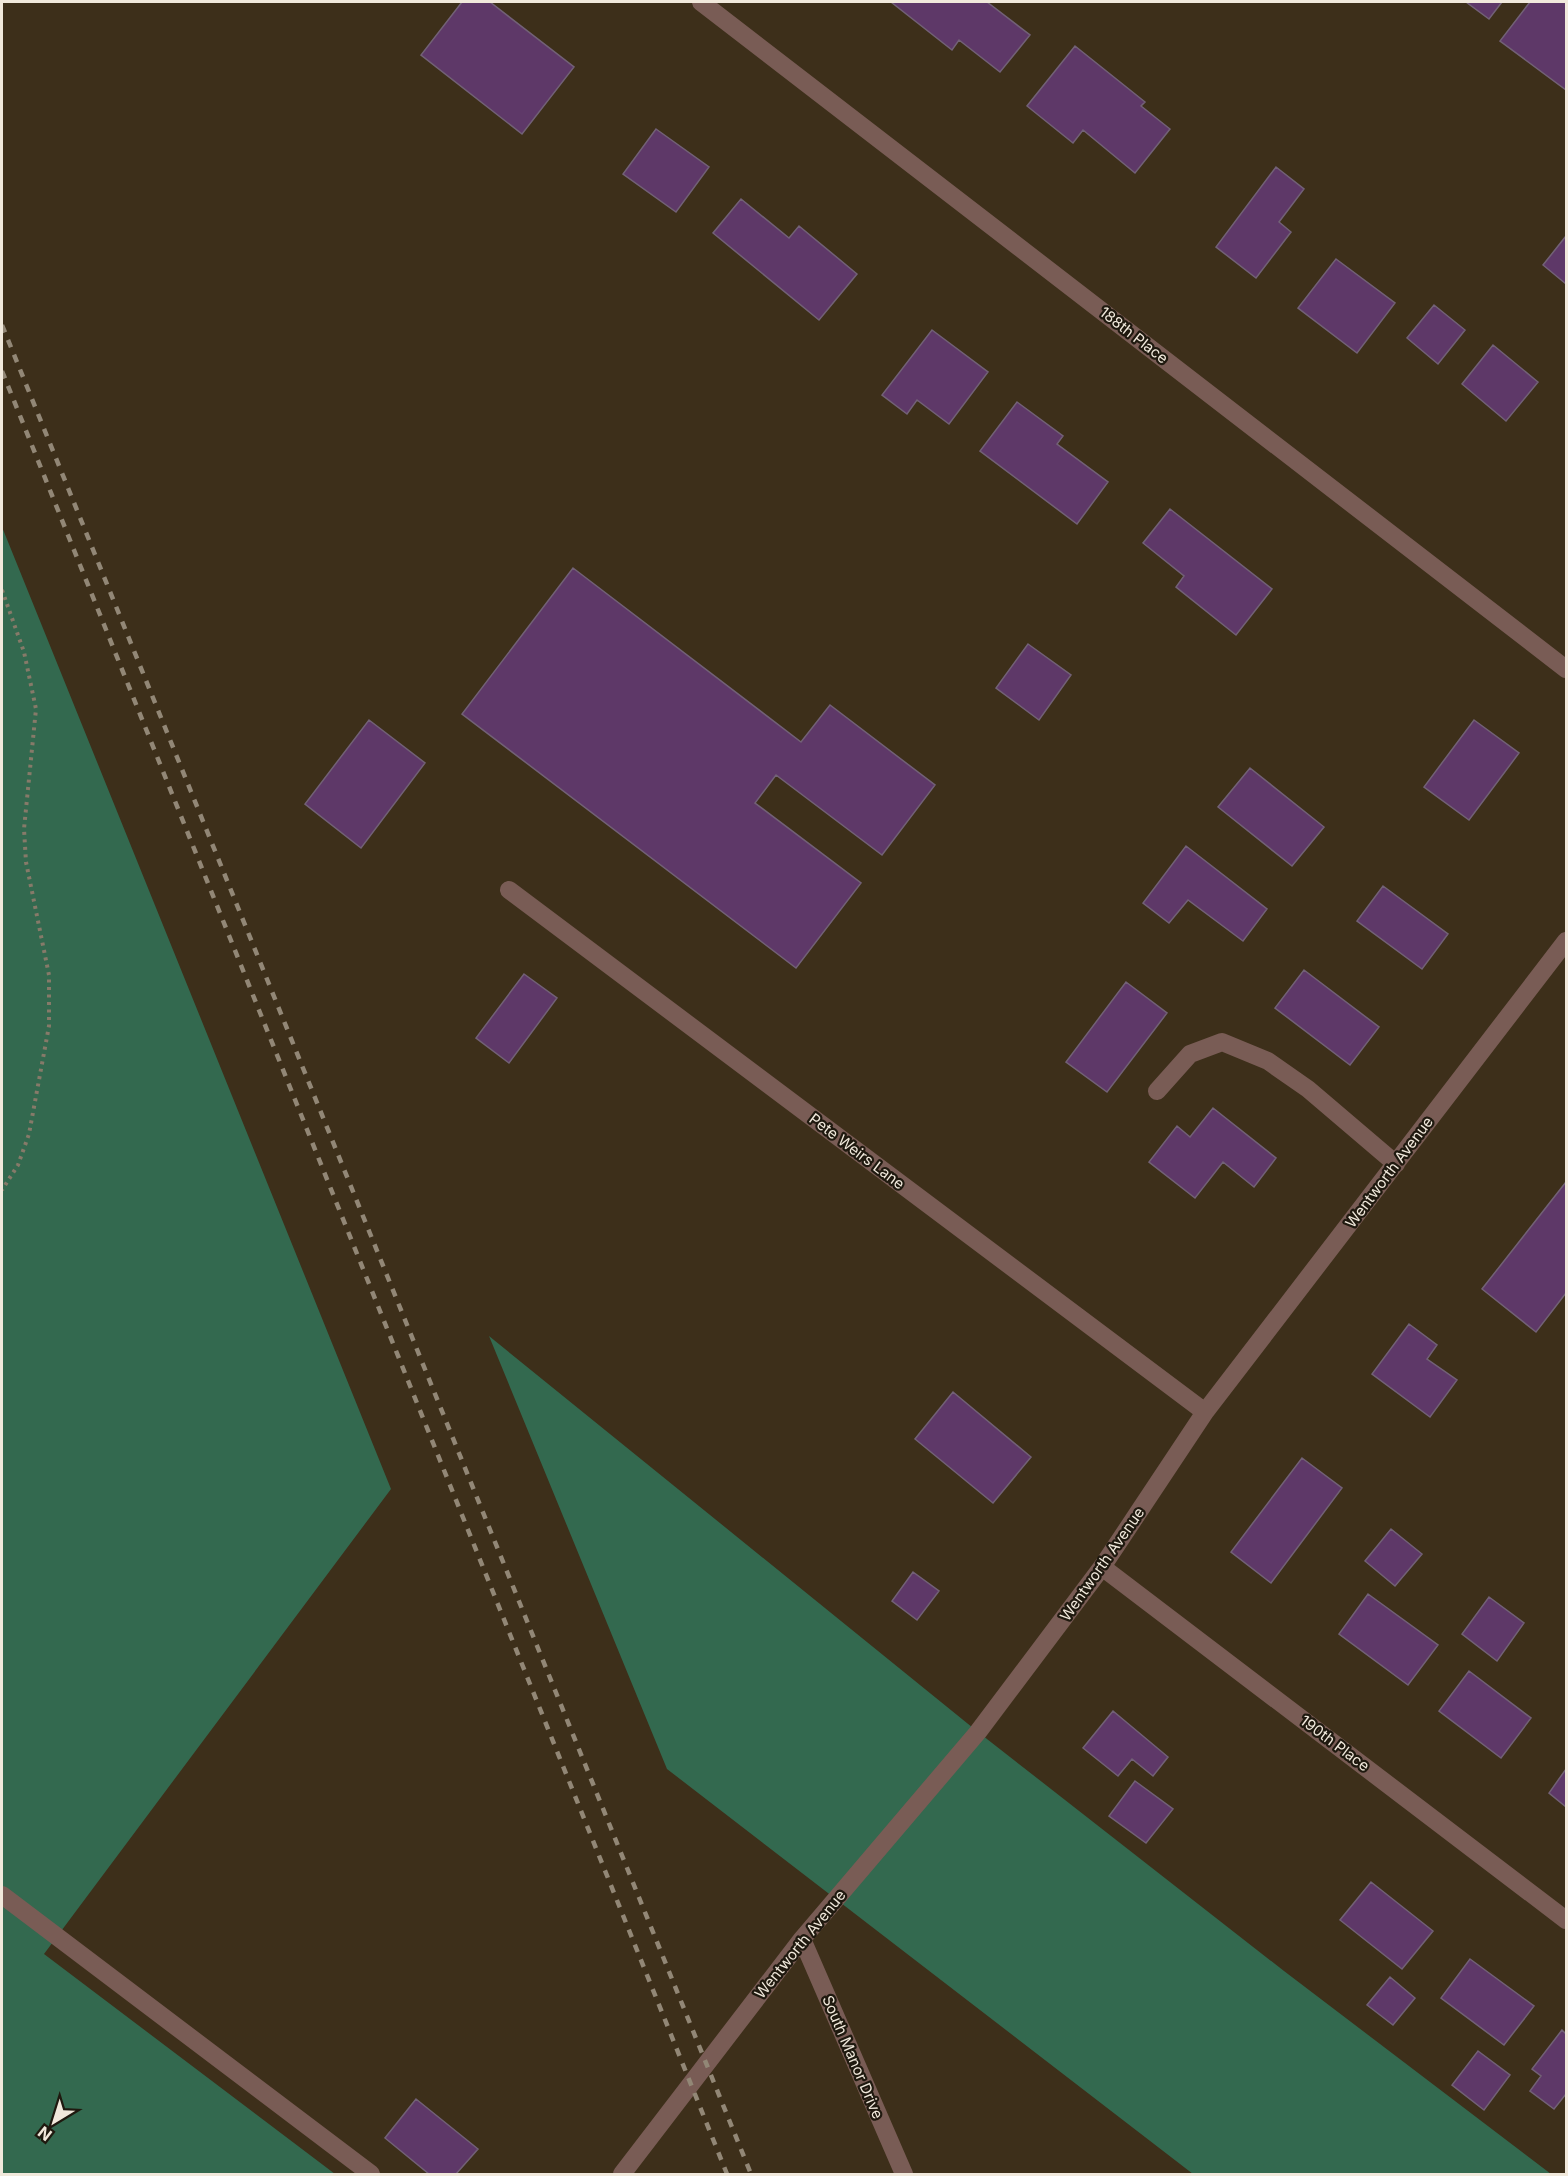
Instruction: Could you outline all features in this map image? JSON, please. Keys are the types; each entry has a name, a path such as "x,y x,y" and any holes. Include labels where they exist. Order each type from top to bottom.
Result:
{"street":[{"name":"188th Place","path":"701,2 1566,669"},
{"name":"Pete Weirs Lane","path":"509,890 1206,1412"},
{"name":"Wentworth Avenue","path":"622,2175 802,1939 978,1732 1102,1567 1206,1412 1566,941"},
{"path":"1157,1091 1190,1054 1222,1042 1268,1061 1284,1072 1308,1089 1396,1164"},
{"name":"190th Place","path":"1102,1567 1566,1920"},
{"path":"2,1895 371,2175"},
{"name":"South Manor Drive","path":"802,1939 903,2175"}],"path":[{"path":"2,590 24,652 36,709 24,829 28,873 49,975 49,1026 29,1134 18,1165 2,1190"}],"green space":[{"path":"2,527 391,1489 44,1954 335,2174 2,2174"},
{"path":"489,1336 978,1732 1284,1971 1551,2174 1193,2174 667,1769"}],"building":[{"path":"462,2 490,2 574,67 522,134 421,55"},
{"path":"891,2 987,2 1030,35 1000,72 959,40 952,50"},
{"path":"1466,2 1502,2 1489,19"},
{"path":"1530,2 1566,2 1566,90 1500,41"},
{"path":"1075,46 1145,102 1141,106 1170,129 1135,173 1083,130 1073,143 1027,106"},
{"path":"656,129 709,167 676,212 623,174"},
{"path":"1276,167 1304,189 1279,222 1291,232 1256,278 1216,247"},
{"path":"741,199 789,238 799,226 857,274 819,320 713,233"},
{"path":"1566,236 1566,284 1543,265"},
{"path":"1336,259 1395,303 1357,353 1298,308"},
{"path":"1434,305 1465,330 1438,364 1407,338"},
{"path":"932,330 988,372 949,424 917,400 907,414 882,395"},
{"path":"1493,345 1538,382 1506,421 1462,384"},
{"path":"1017,402 1063,436 1057,444 1108,482 1077,524 980,451"},
{"path":"1170,509 1272,589 1236,635 1176,587 1184,576 1143,543"},
{"path":"573,568 801,742 830,705 935,785 882,855 776,775 755,803 861,883 796,968 462,714"},
{"path":"1028,644 1071,675 1039,720 996,688"},
{"path":"369,720 425,763 361,848 305,804"},
{"path":"1474,720 1519,753 1469,820 1424,787"},
{"path":"1250,768 1324,827 1292,866 1218,807"},
{"path":"1186,846 1267,909 1243,941 1188,900 1169,923 1143,903"},
{"path":"1383,886 1448,934 1422,969 1357,921"},
{"path":"1304,970 1379,1027 1350,1065 1275,1008"},
{"path":"524,974 557,998 509,1063 476,1038"},
{"path":"1126,982 1167,1013 1107,1092 1066,1062"},
{"path":"1213,1108 1276,1158 1254,1187 1223,1162 1195,1198 1149,1162 1177,1126 1190,1137"},
{"path":"1566,1182 1566,1293 1536,1332 1482,1289"},
{"path":"1409,1324 1437,1345 1427,1359 1457,1380 1430,1417 1372,1374"},
{"path":"953,1392 1031,1457 993,1503 915,1439"},
{"path":"1302,1458 1342,1488 1271,1583 1231,1552"},
{"path":"1391,1529 1422,1554 1395,1586 1365,1561"},
{"path":"913,1572 939,1591 917,1620 892,1601"},
{"path":"1368,1594 1438,1645 1408,1685 1339,1634"},
{"path":"1489,1597 1524,1623 1497,1661 1462,1634"},
{"path":"1469,1671 1531,1718 1501,1758 1439,1711"},
{"path":"1113,1711 1168,1757 1153,1776 1132,1759 1118,1776 1083,1748"},
{"path":"1566,1769 1566,1807 1549,1793"},
{"path":"1135,1781 1173,1809 1146,1843 1109,1816"},
{"path":"1371,1882 1433,1931 1402,1969 1340,1920"},
{"path":"1470,1959 1534,2006 1504,2045 1441,1998"},
{"path":"1390,1977 1415,1998 1393,2025 1367,2005"},
{"path":"1562,2030 1566,2034 1566,2094 1554,2109 1530,2091 1541,2076 1532,2069"},
{"path":"1478,2051 1510,2075 1484,2110 1452,2085"},
{"path":"416,2099 478,2149 456,2174 429,2174 385,2138"}],"railway":[{"path":"2,325 751,2174"},
{"path":"2,371 727,2174"}]}
